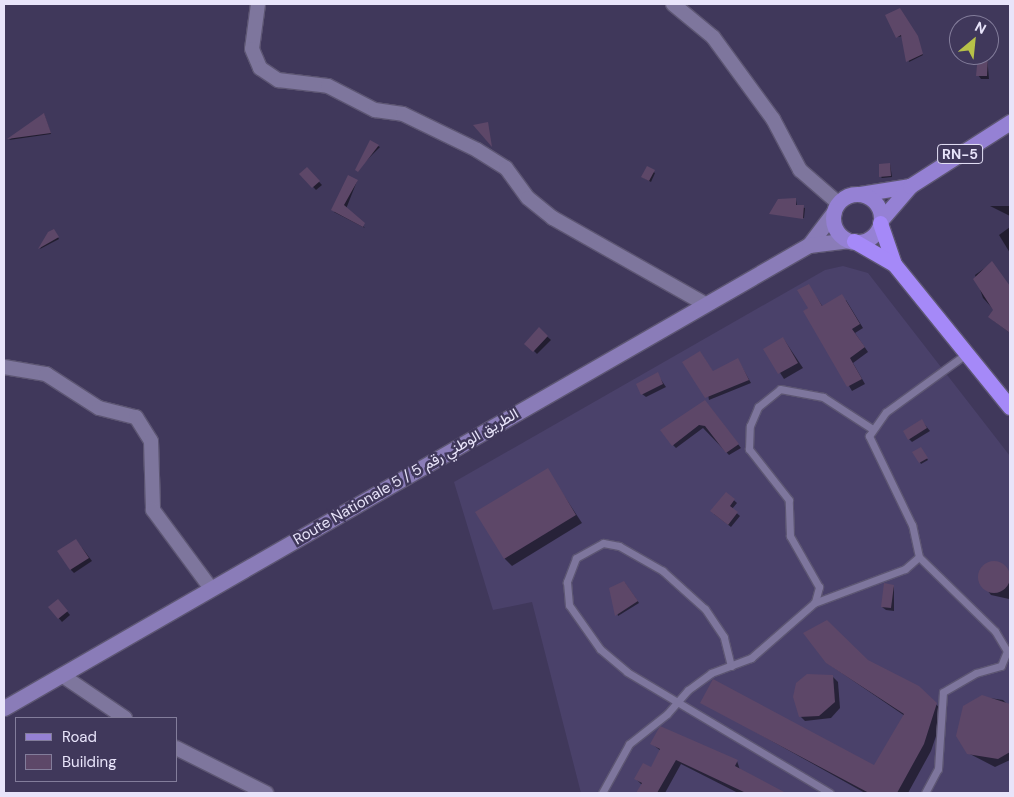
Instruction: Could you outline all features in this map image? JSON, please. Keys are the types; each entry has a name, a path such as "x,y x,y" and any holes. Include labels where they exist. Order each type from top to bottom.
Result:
{"highway":[{"path":"880,221 894,264 1010,407"},
{"path":"851,240 894,264"}],"main road":[{"name":"RN-5","path":"880,221 910,186 1010,122"},
{"name":"RN-5","path":"860,194 910,186"},
{"path":"860,194 875,203 880,221 868,239 809,245 836,208 860,194"},
{"path":"836,208 836,229 851,240"},
{"name":"Route Nationale 5 / الطريق الوطني رقم 5","path":"4,708 63,676 210,587 809,245"}],"street":[{"path":"258,4 252,50 260,68 278,80 328,86 375,110 403,114 477,150 506,168 528,198 553,218 705,304"},
{"path":"673,4 713,37 773,119 800,170 836,208"},
{"path":"4,367 46,374 99,408 136,417 151,441 153,510 210,587"},
{"path":"63,676 124,717"},
{"path":"178,749 266,793"}],"lane":[{"path":"871,428 966,354"},
{"path":"814,602 819,586 790,536 789,500 750,449 750,426 758,407 780,389 823,397 871,428"},
{"path":"871,428 873,448 912,525 919,557 995,631 1007,652 1001,666 976,673 943,692 938,769 925,793"},
{"path":"731,666 724,637 705,609 664,571 619,546 595,544 581,553 567,582 569,605 587,635 627,672 679,699 750,749 830,793"},
{"path":"602,793 629,744 702,679 751,658 814,602 906,568 919,557"}],"shaded area":[{"path":"843,266 868,273 1010,456 1010,793 581,793 532,602 493,610 454,482 825,270"}],"building":[{"path":"900,8 918,36 923,54 906,62 901,35 896,38 885,15"},
{"path":"977,65 988,65 987,76 976,76"},
{"path":"44,113 51,133 7,139"},
{"path":"488,122 492,147 473,125"},
{"path":"370,140 379,145 358,172 355,170"},
{"path":"890,163 891,176 879,177 879,164"},
{"path":"647,166 655,170 649,181 641,177"},
{"path":"307,167 320,181 312,188 299,174"},
{"path":"348,175 358,180 344,205 365,223 363,227 331,210"},
{"path":"796,198 796,205 804,205 803,219 769,214 778,199"},
{"path":"54,229 59,237 38,249 48,232"},
{"path":"992,261 1010,286 1010,333 988,317 993,310 973,279"},
{"path":"809,284 822,306 842,294 860,324 852,329 865,347 850,358 862,379 847,387 803,311 808,308 797,290"},
{"path":"539,327 548,336 533,352 524,344"},
{"path":"783,337 798,363 778,374 763,349"},
{"path":"700,351 713,371 738,358 749,380 705,398 682,362"},
{"path":"658,372 663,384 641,395 636,384"},
{"path":"705,400 739,444 726,453 705,426 699,425 672,446 660,430"},
{"path":"922,419 927,428 908,440 903,431"},
{"path":"921,447 928,458 919,463 912,452"},
{"path":"548,468 576,515 504,559 475,512"},
{"path":"726,492 735,499 730,506 738,512 728,525 710,511"},
{"path":"76,539 89,558 70,570 57,551"},
{"path":"994,561 1000,562 1005,566 1009,571 1009,583 1005,588 1000,592 994,593 988,592 983,588 979,583 978,577 979,571 983,566 988,562"},
{"path":"624,581 638,601 615,616 609,588"},
{"path":"884,583 894,585 891,608 881,607"},
{"path":"58,599 68,611 58,619 48,607"},
{"path":"827,620 868,660 919,686 937,703 924,744 897,793 869,793 700,703 713,679 874,765 904,714 826,663 803,633"},
{"path":"807,674 833,675 835,702 819,716 799,717 793,697 796,683"},
{"path":"982,695 1010,704 1010,752 998,759 967,754 956,736 963,706"},
{"path":"660,726 738,760 735,766 786,793 746,793 676,760 657,793 636,793 642,783 634,779 643,763 651,767 660,749 650,744"}]}
